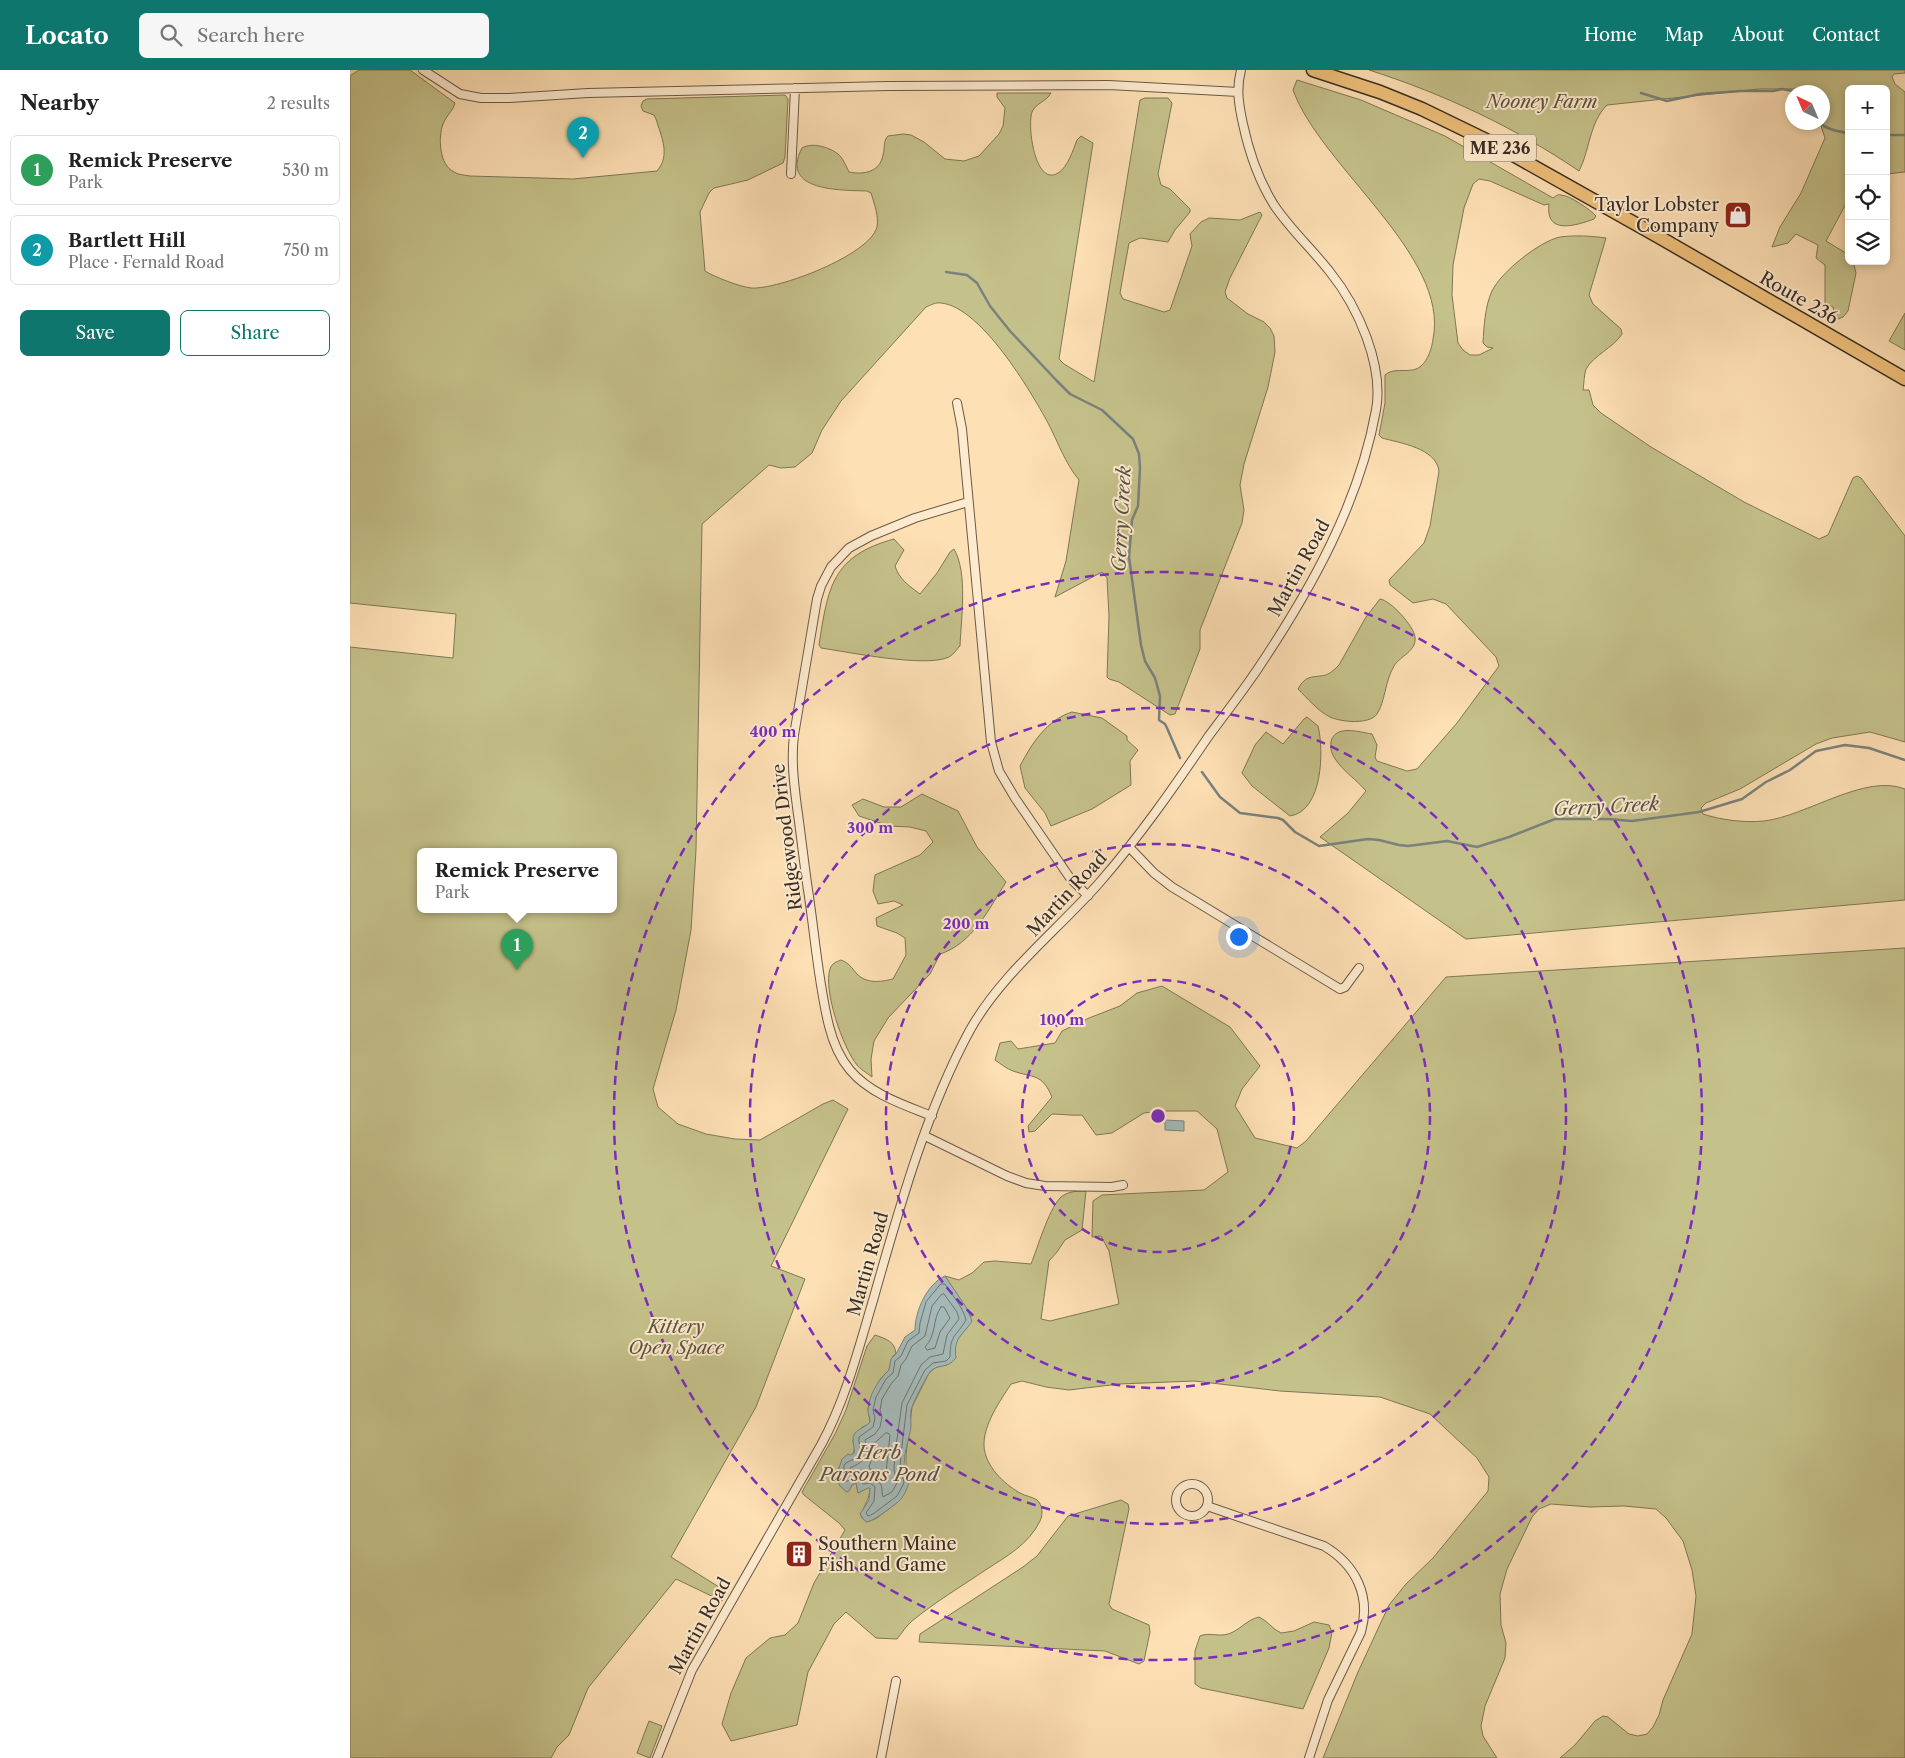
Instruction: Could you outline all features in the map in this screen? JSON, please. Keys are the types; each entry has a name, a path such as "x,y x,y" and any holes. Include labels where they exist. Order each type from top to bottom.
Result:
{"main road":[{"name":"Route 236","path":"1313,70 1380,92 1430,112 1492,143 1905,379"}],"street":[{"path":"423,70 460,94 481,98 588,93 795,88 1109,85 1238,92"},
{"name":"Martin Road","path":"657,1758 692,1670 821,1445 836,1414 852,1372 902,1201 932,1116 968,1034 985,1006 1004,982 1088,896 1129,847 1183,776 1260,665 1309,585 1332,544 1344,517 1369,441 1377,404 1376,369 1360,323 1344,292 1333,276 1288,223 1264,187 1245,135 1238,92 1241,70"},
{"path":"791,174 795,88"},
{"path":"957,403 962,429 991,742 999,771 1015,798 1070,878 1088,896"},
{"name":"Ridgewood Drive","path":"932,1116 888,1098 863,1083 846,1065 833,1038 825,1006 813,928 793,756 795,729 817,599 827,573 849,548 870,536 915,518 968,502"},
{"path":"1129,847 1154,873 1172,887 1340,989 1345,987 1359,968"},
{"path":"925,1136 1007,1176 1026,1183 1052,1186 1112,1187 1123,1185"},
{"path":"1198,1484 1207,1493 1207,1506 1203,1512 1196,1516 1184,1515 1176,1506 1176,1494 1185,1485 1198,1484"},
{"path":"1207,1506 1324,1546 1339,1556 1355,1575 1360,1585 1364,1606 1361,1632 1328,1700 1309,1758"},
{"path":"881,1758 896,1681"}],"green space":[{"name":"Kittery Open Space","path":"359,70 410,70 455,103 441,130 441,150 445,163 449,168 457,174 470,176 573,179 657,171 663,159 664,145 654,115 643,111 641,106 643,101 647,99 785,95 788,99 785,157 783,163 748,180 714,188 709,193 700,212 705,271 741,286 751,288 781,283 822,269 858,249 871,238 877,227 877,214 871,193 867,191 829,189 806,181 799,173 797,162 802,148 811,145 825,147 840,156 849,172 860,173 875,169 879,165 888,136 903,134 911,135 924,142 945,159 964,161 979,156 999,134 1003,126 1005,108 997,97 997,93 1051,93 1032,112 1032,141 1038,164 1050,175 1058,173 1065,167 1077,140 1081,136 1093,143 1059,359 1094,382 1140,100 1145,98 1168,98 1172,103 1158,174 1161,185 1170,189 1190,209 1190,212 1168,242 1140,238 1129,243 1120,293 1123,299 1164,312 1170,310 1192,246 1190,234 1201,222 1209,218 1240,220 1260,212 1262,215 1230,278 1225,292 1227,298 1270,328 1274,336 1275,352 1268,387 1244,464 1240,485 1244,510 1242,523 1200,630 1200,649 1175,714 1170,715 1119,682 1107,677 1109,616 1107,578 1102,572 1055,597 1066,561 1079,480 1066,460 1040,409 1003,352 972,319 956,308 939,303 926,307 841,401 822,430 812,453 795,467 781,468 769,465 702,524 696,850 691,930 676,1010 653,1089 658,1107 678,1124 706,1134 735,1139 760,1140 833,1100 848,1109 771,1266 805,1279 756,1407 671,1557 727,1592 722,1601 676,1579 588,1688 569,1735 557,1747 551,1758 350,1758 350,647 453,658 456,614 350,603 350,76"},
{"name":"Nooney Farm","path":"1369,70 1905,70 1905,73 1894,74 1892,77 1895,84 1905,92 1905,172 1890,174 1890,85 1845,85 1845,205 1826,241 1845,253 1845,265 1854,265 1856,273 1848,311 1843,317 1838,319 1835,316 1833,307 1825,303 1825,265 1816,258 1818,245 1796,234 1788,243 1772,247 1780,227 1801,193 1825,138 1822,130 1830,130 1830,85 1785,85 1785,89 1759,89 1607,105 1593,128 1579,171 1504,126 1451,101"},
{"path":"1297,80 1361,100 1445,136 1553,198 1557,195 1569,197 1596,216 1594,219 1578,224 1563,226 1556,224 1552,220 1549,214 1549,204 1544,205 1490,181 1479,179 1473,184 1464,208 1453,265 1452,295 1458,343 1463,350 1470,355 1479,355 1493,348 1487,347 1483,343 1488,303 1497,283 1522,258 1542,244 1560,237 1606,238 1589,295 1593,304 1621,329 1622,334 1589,364 1585,371 1583,390 1589,390 1593,405 1601,413 1651,447 1744,502 1819,539 1828,535 1853,478 1857,476 1861,478 1905,536 1905,742 1870,732 1832,738 1816,744 1740,789 1706,803 1701,808 1703,814 1717,818 1757,822 1781,818 1854,791 1889,786 1905,789 1905,900 1466,939 1320,837 1348,813 1366,791 1342,768 1333,756 1331,742 1333,736 1342,731 1372,734 1377,745 1375,757 1377,761 1407,771 1417,769 1457,723 1499,666 1496,657 1446,604 1433,599 1413,603 1390,585 1389,580 1424,543 1430,526 1439,471 1436,463 1424,452 1382,438 1379,435 1385,403 1385,375 1393,371 1417,369 1426,361 1433,339 1433,308 1422,276 1404,244 1329,150 1308,119 1293,90"},
{"path":"1905,313 1905,350 1889,341"},
{"path":"894,539 904,550 895,566 897,571 905,582 920,594 954,549 961,570 962,583 960,646 949,657 923,661 886,658 821,648 819,645 830,590 845,565 857,555 873,546"},
{"path":"1380,599 1390,604 1406,620 1414,632 1415,642 1411,650 1394,666 1377,714 1368,720 1355,722 1330,717 1317,708 1298,689 1307,679 1326,675 1339,665 1366,617"},
{"path":"1072,712 1102,718 1127,736 1127,740 1138,750 1130,761 1131,785 1092,809 1051,826 1045,813 1025,788 1020,766 1041,733 1055,721"},
{"path":"1307,717 1318,726 1321,749 1319,778 1309,803 1301,812 1290,816 1252,786 1242,773 1255,745 1266,732 1283,744"},
{"path":"922,794 958,811 977,847 1006,882 979,924 961,942 940,954 930,974 888,1018 874,1041 871,1059 872,1077 857,1065 840,1033 829,990 830,969 833,964 841,960 861,977 869,981 893,979 906,955 905,938 877,926 876,918 903,905 894,901 878,904 873,891 875,875 920,855 933,842 926,831 910,827 889,826 859,816 852,805 863,799 884,807 901,807"},
{"path":"1905,948 1905,1758 1560,1758 1575,1745 1595,1721 1603,1716 1608,1717 1629,1734 1638,1736 1647,1734 1653,1727 1692,1634 1696,1596 1692,1570 1683,1541 1666,1518 1656,1509 1551,1504 1539,1509 1532,1517 1507,1569 1500,1594 1501,1625 1506,1643 1505,1658 1485,1706 1481,1726 1483,1736 1497,1758 1323,1758 1358,1672 1389,1605 1406,1584 1433,1558 1488,1491 1489,1477 1477,1458 1430,1414 1380,1397 1280,1391 1194,1381 1119,1384 1069,1390 1022,1381 1011,1384 989,1422 984,1438 984,1446 988,1461 996,1474 1020,1493 1037,1500 1040,1505 1042,1510 1041,1519 1030,1536 1010,1554 921,1614 910,1623 897,1639 876,1638 846,1612 834,1624 808,1672 797,1725 731,1741 722,1724 731,1693 746,1658 770,1638 785,1635 798,1623 814,1583 845,1530 802,1492 835,1434 846,1410 867,1346 875,1335 892,1343 896,1354 893,1356 889,1370 881,1378 868,1408 870,1422 862,1427 853,1441 853,1453 839,1468 840,1486 847,1492 856,1483 858,1493 870,1488 861,1517 867,1522 877,1518 901,1499 906,1476 906,1454 912,1407 929,1373 936,1367 947,1365 957,1340 968,1326 971,1316 945,1276 959,1280 972,1273 984,1262 1031,1264 1047,1220 1060,1198 1076,1191 1086,1191 1082,1230 1065,1240 1049,1261 1041,1319 1050,1321 1119,1304 1109,1251 1101,1236 1092,1237 1093,1201 1102,1195 1204,1190 1228,1172 1217,1129 1197,1111 1144,1113 1112,1133 1096,1135 1082,1115 1052,1114 1035,1131 1029,1132 1028,1126 1052,1097 1041,1080 1011,1070 995,1060 1000,1043 1011,1041 1018,1049 1055,1043 1062,1031 1120,1006 1137,993 1162,986 1230,1027 1260,1066 1242,1089 1235,1106 1255,1138 1297,1148 1306,1141 1446,977"},
{"path":"1121,1500 1128,1504 1129,1509 1109,1604 1112,1609 1149,1625 1150,1632 1144,1661 1139,1664 1105,1651 919,1642 920,1634 1037,1556 1068,1516"},
{"path":"1259,1617 1281,1633 1294,1631 1314,1622 1329,1625 1332,1632 1329,1648 1303,1709 1201,1688 1195,1684 1195,1651 1200,1636 1228,1634 1250,1620"},
{"path":"649,1721 662,1726 650,1758 637,1753"}],"water":[{"path":"1165,1120 1184,1121 1184,1131 1165,1130"},
{"name":"Herb Parsons Pond","path":"945,1276 966,1307 972,1321 957,1341 956,1358 949,1364 933,1369 930,1372 912,1406 911,1425 904,1461 906,1475 910,1480 905,1492 895,1505 867,1522 860,1514 869,1500 870,1488 858,1493 856,1483 847,1492 838,1482 839,1468 842,1459 848,1454 854,1453 853,1437 857,1431 870,1422 868,1410 872,1393 881,1378 889,1370 891,1359 896,1354 905,1337 915,1330 917,1315 923,1299 933,1285"}],"waterway":[{"path":"1641,93 1667,101 1700,94 1785,90"},
{"path":"1830,129 1845,132"},
{"path":"1890,135 1905,135"},
{"name":"Gerry Creek","path":"946,272 967,275 977,283 990,306 1010,331 1057,381 1070,394 1102,410 1133,439 1139,454 1140,468 1138,506 1132,520 1129,557 1141,645 1145,661 1155,678 1160,696 1159,720 1165,724 1180,758"},
{"name":"Gerry Creek","path":"1202,772 1220,797 1240,813 1283,820 1295,832 1319,846 1368,839 1408,846 1447,841 1477,847 1555,819 1632,821 1699,812 1742,799 1766,782 1790,770 1816,751 1845,745 1869,748 1905,760"}],"place":[{"name":"Bartlett Hill","path":"583,158"},
{"name":"Taylor Lobster Company","path":"1738,215"},
{"name":"Remick Preserve","path":"517,970"},
{"name":"Southern Maine Fish and Game","path":"799,1554"}]}
